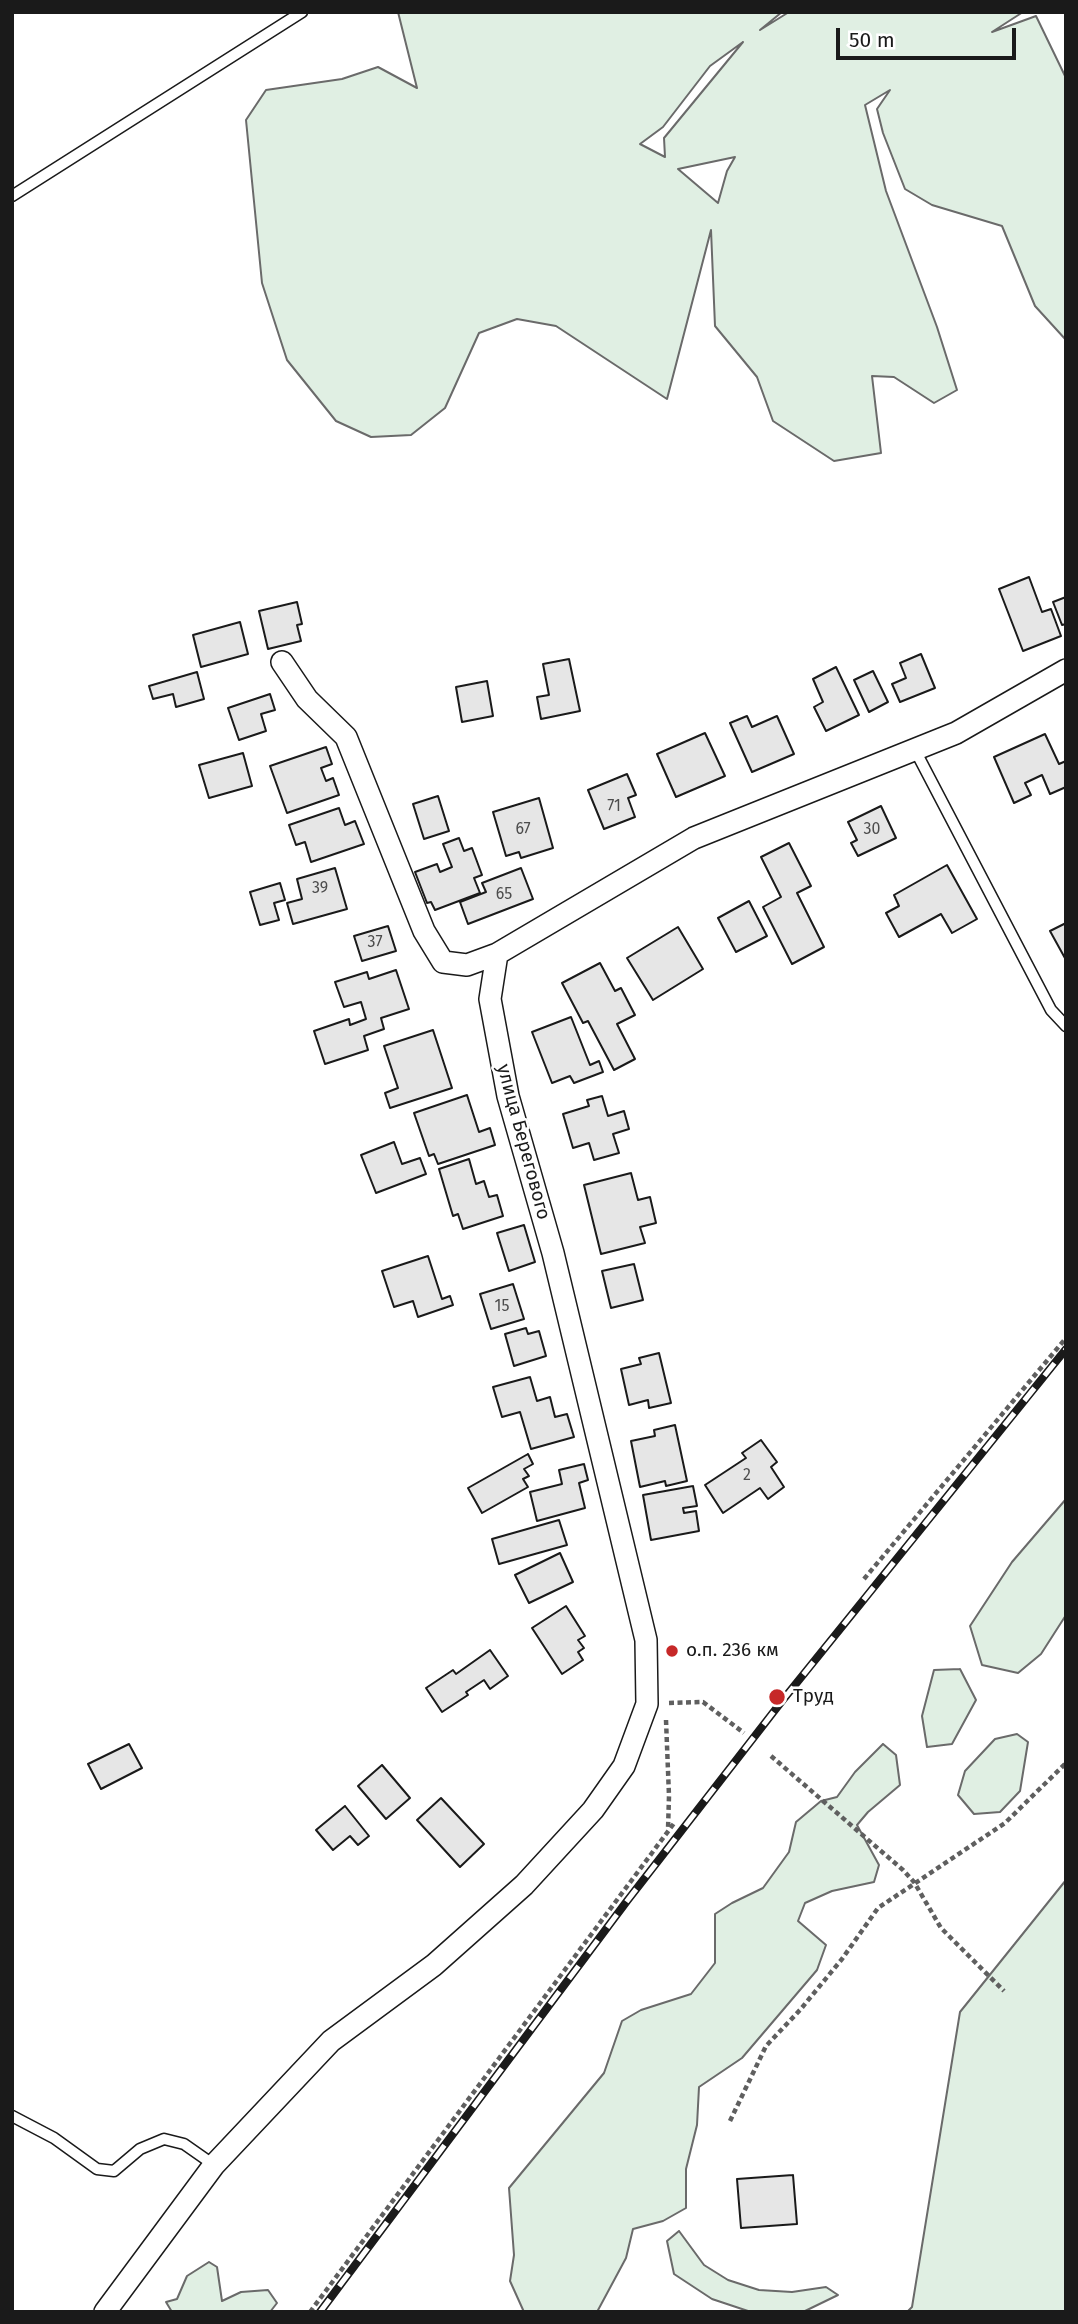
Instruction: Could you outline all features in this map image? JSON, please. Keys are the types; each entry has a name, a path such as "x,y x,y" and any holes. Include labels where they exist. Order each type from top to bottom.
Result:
{"street":[{"path":"282,662 307,699 346,737 425,932 443,962 467,965 497,954 694,838 956,733 1066,670"},
{"name":"улица Берегового","path":"497,954 490,999 508,1096 553,1253 646,1640 656,1704"},
{"path":"105,2312 214,2165 331,2041 434,1965 524,1885 593,1810 624,1766 656,1704"}],"lane":[{"path":"12,196 302,12"},
{"path":"915,750 1051,1010 1066,1026"},
{"path":"12,2116 54,2138 97,2169 114,2171 140,2149 164,2139 184,2144 214,2165"}],"path":[{"path":"864,1579 1066,1338"},
{"path":"668,1831 669,1796 656,1704 704,1702 744,1733"},
{"path":"771,1756 903,1870 914,1882 941,1928 1004,1991"},
{"path":"730,2121 766,2046 842,1959 878,1908 1005,1823 1066,1763"},
{"path":"310,2312 675,1822"}],"green space":[{"path":"398,12 782,12 760,30 789,12 1023,12 992,32 1036,16 1066,78 1066,340 1035,306 1002,226 932,205 905,189 883,133 877,109 890,90 865,105 886,191 937,327 957,390 934,403 894,377 872,376 881,453 834,461 773,421 757,377 715,326 711,230 667,399 556,326 517,319 479,333 445,408 411,435 371,437 336,421 287,360 262,283 246,120 266,90 342,79 378,67 417,88","holes":["743,42 664,138 665,157 640,144 663,127 710,66","735,157 727,171 718,203 678,169"]},
{"path":"1066,1499 1066,1615 1041,1654 1018,1673 982,1665 970,1626 1012,1562"},
{"path":"960,1669 976,1700 952,1744 927,1747 922,1716 934,1670"},
{"path":"1017,1734 1028,1742 1020,1791 1000,1812 974,1814 958,1795 965,1771 995,1739"},
{"path":"883,1744 896,1755 900,1785 857,1825 879,1865 874,1882 832,1891 805,1903 798,1921 826,1945 817,1970 742,2058 699,2087 697,2125 686,2169 686,2208 663,2221 633,2229 626,2258 597,2312 524,2312 510,2281 514,2255 509,2188 604,2073 622,2021 641,2010 691,1994 715,1963 715,1914 763,1888 789,1852 796,1822 821,1801 837,1797 855,1772"},
{"path":"1066,1880 1066,2312 907,2312 912,2307 960,2012"},
{"path":"679,2231 704,2265 728,2280 759,2290 792,2292 826,2287 838,2295 803,2312 748,2311 712,2299 674,2274 667,2241"},
{"path":"209,2262 217,2267 222,2301 241,2292 268,2290 277,2303 270,2312 172,2312 166,2302 177,2299 187,2276"}],"building":[{"path":"1029,577 1042,612 1051,609 1061,636 1023,651 999,589"},
{"path":"1066,597 1066,624 1062,625 1053,602"},
{"path":"297,602 302,624 297,625 301,641 268,649 259,611"},
{"path":"240,622 248,654 201,667 193,635"},
{"path":"921,654 935,688 900,702 892,684 906,678 900,663"},
{"path":"569,659 580,711 541,719 537,697 549,695 543,664"},
{"path":"836,667 859,715 826,731 814,707 823,702 813,679"},
{"path":"873,671 888,702 869,712 854,680"},
{"path":"197,672 204,699 176,707 173,694 153,699 149,686"},
{"path":"487,681 493,716 462,722 456,687"},
{"path":"270,694 275,710 261,714 266,731 239,740 228,708"},
{"path":"747,716 752,727 777,716 794,754 752,772 730,723"},
{"path":"705,733 725,776 676,797 657,754"},
{"path":"1045,734 1059,764 1066,761 1066,787 1050,794 1042,775 1025,783 1031,795 1014,803 994,757"},
{"path":"326,747 332,764 321,768 326,781 333,778 339,795 287,813 270,766"},
{"path":"243,753 252,786 209,798 199,765"},
{"path":"627,774 636,795 628,798 635,817 604,829 588,790"},
{"path":"438,796 449,831 424,839 413,804"},
{"path":"539,798 553,848 521,858 519,852 506,856 493,812"},
{"path":"881,806 896,838 858,856 851,843 857,840 848,822"},
{"path":"339,808 345,825 355,821 364,844 311,862 305,842 296,845 289,825"},
{"path":"459,838 464,851 472,848 482,875 474,878 480,893 435,910 431,902 427,903 415,872 437,864 440,872 452,867 443,844"},
{"path":"789,843 811,886 797,893 824,947 792,964 763,907 781,897 761,857"},
{"path":"947,865 977,919 952,933 941,914 899,937 886,913 899,906 894,895"},
{"path":"335,868 347,909 293,924 287,903 302,899 297,879"},
{"path":"521,868 533,899 468,924 460,902 486,892 482,883"},
{"path":"280,883 285,900 274,903 279,920 260,925 250,892"},
{"path":"749,901 767,936 736,952 718,918"},
{"path":"1066,923 1066,960 1050,931"},
{"path":"388,926 396,951 362,961 354,936"},
{"path":"678,927 703,969 653,1000 627,958"},
{"path":"600,963 615,991 621,988 635,1015 617,1024 635,1059 614,1070 588,1021 583,1023 562,983"},
{"path":"396,970 409,1009 381,1018 384,1029 364,1036 368,1050 325,1064 314,1031 349,1019 350,1025 366,1019 361,1002 344,1007 335,982 367,972 369,979"},
{"path":"571,1017 590,1065 599,1061 603,1072 574,1083 570,1076 552,1083 532,1032"},
{"path":"433,1030 452,1088 390,1108 385,1093 398,1088 384,1046"},
{"path":"467,1095 479,1132 490,1128 495,1145 438,1164 434,1154 429,1156 414,1113"},
{"path":"602,1096 608,1116 624,1111 629,1129 613,1134 619,1153 594,1160 589,1143 573,1148 563,1114 589,1106 587,1100"},
{"path":"394,1142 402,1164 420,1158 426,1174 376,1193 361,1155"},
{"path":"469,1159 476,1184 484,1181 489,1197 497,1195 503,1216 463,1229 458,1214 453,1216 439,1169"},
{"path":"631,1173 638,1200 650,1197 656,1223 640,1227 645,1243 601,1254 584,1185"},
{"path":"524,1225 535,1262 509,1271 497,1233"},
{"path":"428,1256 442,1299 450,1296 453,1305 418,1317 413,1301 394,1307 382,1271"},
{"path":"634,1264 643,1300 611,1308 602,1271"},
{"path":"513,1284 524,1319 491,1329 480,1294"},
{"path":"526,1328 528,1334 539,1331 546,1356 514,1366 505,1334"},
{"path":"659,1353 671,1403 649,1408 648,1400 629,1405 621,1369 641,1364 639,1358"},
{"path":"530,1377 537,1401 550,1397 555,1417 567,1414 574,1437 531,1449 520,1412 502,1417 493,1387"},
{"path":"675,1425 687,1481 666,1486 665,1481 640,1487 631,1441 655,1436 654,1430"},
{"path":"761,1440 777,1462 771,1467 784,1487 768,1499 760,1488 723,1513 705,1485 746,1458 742,1453"},
{"path":"528,1454 533,1464 524,1469 529,1476 523,1479 528,1487 482,1513 468,1488"},
{"path":"584,1464 588,1480 579,1483 585,1508 537,1521 530,1492 562,1484 559,1470"},
{"path":"693,1486 697,1506 683,1508 684,1513 696,1511 699,1531 651,1540 643,1495"},
{"path":"559,1520 567,1545 499,1564 492,1539"},
{"path":"560,1553 573,1582 529,1603 515,1575"},
{"path":"566,1606 585,1636 578,1640 584,1648 578,1652 583,1660 562,1674 532,1628"},
{"path":"490,1650 508,1676 490,1689 484,1680 466,1692 468,1695 442,1712 426,1688 453,1670 456,1674"},
{"path":"129,1744 142,1768 101,1789 88,1764"},
{"path":"382,1765 410,1798 386,1819 358,1786"},
{"path":"441,1798 484,1844 460,1867 417,1820"},
{"path":"345,1806 369,1836 358,1845 350,1836 333,1850 316,1830"},
{"path":"793,2175 797,2224 741,2228 737,2179"}],"railway":[{"path":"320,2312 627,1901 782,1701 1066,1349"}],"place":[{"name":"о.п. 236 км","path":"672,1651"},
{"name":"Труд","path":"777,1697"}]}
